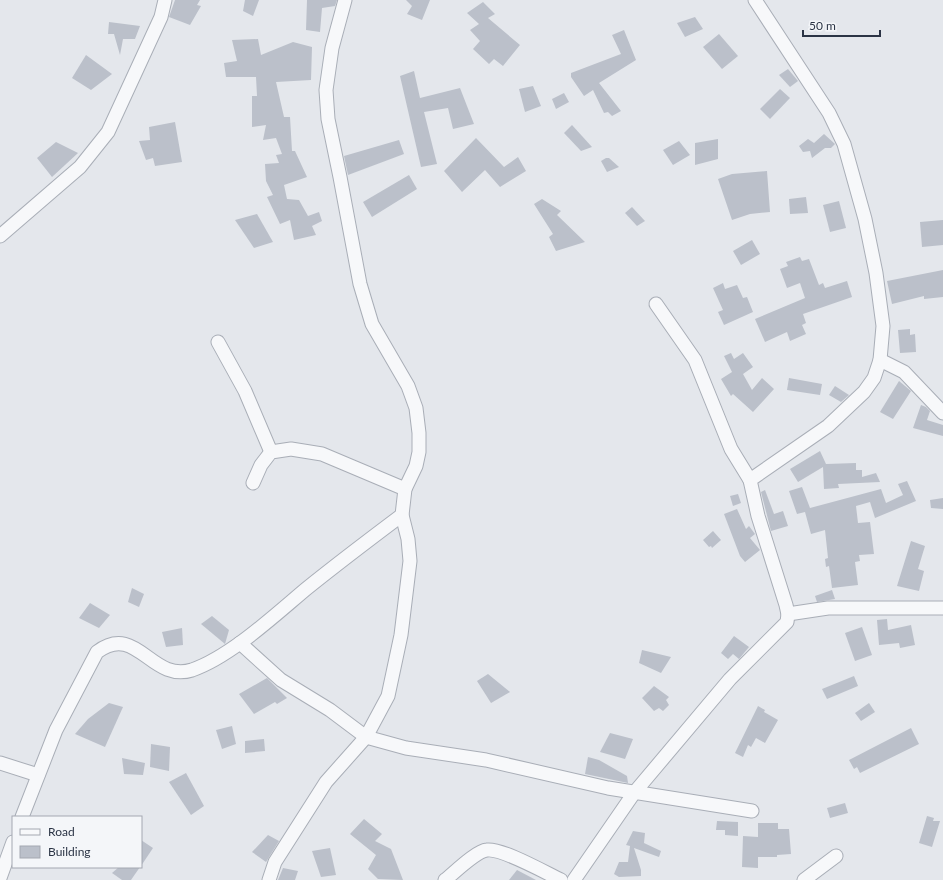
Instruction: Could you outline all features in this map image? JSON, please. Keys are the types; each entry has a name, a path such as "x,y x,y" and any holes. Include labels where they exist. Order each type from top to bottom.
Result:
{"street":[{"path":"0,236 80,167 108,132 161,17 165,0"},
{"path":"269,880 275,862 326,782 366,737 388,696 401,635 410,561 408,539 402,515 405,489 416,466 419,452 419,433 416,408 408,386 383,345 370,317 360,284 328,119 326,90 332,48 344,0"},
{"path":"750,480 828,426 864,392 874,378 880,360 883,326 876,273 864,219 844,144 829,113 755,0"},
{"path":"574,880 634,793 730,679 787,622 788,614 758,516 750,480 731,449 695,360 656,304"},
{"path":"218,342 245,391 272,452"},
{"path":"880,360 904,372 943,413"},
{"path":"253,483 261,465 272,452 292,449 322,454 405,489"},
{"path":"22,816 56,730 97,652 106,645 117,642 132,646 158,666 171,671 184,672 209,662 240,643 352,552 402,515"},
{"path":"788,614 828,608 943,608"},
{"path":"240,643 281,680 330,710 366,737 406,748 486,760 634,793 752,811"},
{"path":"0,763 38,775"},
{"path":"0,878 12,845"},
{"path":"445,880 480,852 487,850 496,851 521,861 561,880"},
{"path":"804,880 836,856"}],"building":[{"path":"175,0 200,0 197,5 201,6 190,25 169,17"},
{"path":"245,0 259,0 253,16 243,11"},
{"path":"307,0 337,0 335,6 322,8 320,32 306,30"},
{"path":"406,0 430,0 422,20 407,14 412,6"},
{"path":"483,2 495,14 488,18 520,45 503,66 494,59 489,64 473,49 480,41 470,30 479,24 467,13"},
{"path":"695,17 703,29 685,37 677,23"},
{"path":"109,22 140,26 135,39 123,39 120,55 114,34 108,34"},
{"path":"624,30 636,60 599,83 621,111 612,116 608,112 604,113 593,90 584,96 571,77 571,73 621,54 612,35"},
{"path":"719,34 738,56 722,69 703,47"},
{"path":"258,39 261,55 293,42 312,47 311,80 276,82 284,117 290,117 292,151 295,151 307,177 284,185 287,199 299,200 308,216 319,212 322,221 312,226 316,235 294,240 290,220 280,224 267,197 273,195 266,181 265,164 279,163 276,155 282,154 276,138 263,140 266,125 252,127 252,96 257,96 256,77 226,77 224,63 237,61 232,40"},
{"path":"86,55 112,74 91,90 72,78"},
{"path":"788,69 798,81 790,87 779,75"},
{"path":"414,71 420,98 460,88 474,124 453,129 448,108 424,112 437,164 421,167 400,76"},
{"path":"533,86 541,106 525,112 519,89"},
{"path":"780,89 790,98 770,119 760,109"},
{"path":"564,93 569,102 556,109 552,99"},
{"path":"175,122 182,162 155,166 153,158 146,160 139,141 150,140 149,127"},
{"path":"572,125 592,147 581,151 564,133"},
{"path":"824,134 835,144 831,148 825,148 812,158 810,151 803,152 799,146 808,139 814,143"},
{"path":"476,138 504,167 518,157 526,171 500,187 485,170 462,192 444,171"},
{"path":"718,139 718,159 695,165 695,143"},
{"path":"399,140 404,154 348,175 344,156"},
{"path":"679,141 690,155 673,165 663,150"},
{"path":"56,142 78,153 52,177 37,158"},
{"path":"609,158 619,167 607,172 601,161"},
{"path":"767,171 770,212 750,214 732,220 718,179 732,174"},
{"path":"409,175 417,189 372,217 363,202"},
{"path":"806,197 808,213 790,214 789,199"},
{"path":"542,199 561,211 557,215 585,242 556,251 549,237 553,234 534,204"},
{"path":"839,201 846,228 830,232 823,205"},
{"path":"632,207 645,221 637,226 625,213"},
{"path":"257,214 273,242 254,248 235,220"},
{"path":"943,220 943,245 922,247 920,222"},
{"path":"752,240 760,254 741,265 733,251"},
{"path":"800,257 802,261 809,259 819,285 823,283 825,288 847,281 852,297 803,314 806,323 802,325 806,334 790,341 787,332 765,342 755,319 805,298 800,283 787,288 780,269 788,266 786,262"},
{"path":"943,270 943,297 924,299 924,296 892,304 887,281"},
{"path":"723,283 725,289 737,285 743,298 747,297 753,312 724,325 718,312 723,310 713,288"},
{"path":"910,329 910,335 915,334 916,352 900,353 898,330"},
{"path":"731,353 734,359 743,353 753,367 743,374 752,390 762,378 774,389 753,412 733,394 731,396 721,379 732,372 724,356"},
{"path":"789,378 822,384 820,395 787,390"},
{"path":"899,381 911,391 893,419 880,412"},
{"path":"835,386 849,395 841,402 829,395"},
{"path":"921,405 930,411 927,420 943,425 943,436 913,428"},
{"path":"820,451 826,464 856,463 856,470 862,470 862,477 876,473 880,482 838,484 839,488 824,489 823,467 798,482 790,469"},
{"path":"907,481 916,501 875,518 870,502 856,506 858,523 870,522 874,554 859,555 860,561 855,562 858,585 832,588 829,566 826,567 825,559 828,558 825,530 811,534 805,512 797,514 789,491 802,487 810,508 881,489 886,503 903,495 898,484"},
{"path":"765,490 774,514 783,511 788,526 771,531 761,492"},
{"path":"738,494 741,503 733,506 730,496"},
{"path":"943,498 943,509 931,508 930,500"},
{"path":"737,509 746,529 749,526 755,534 750,538 760,550 745,562 740,556 724,514"},
{"path":"713,531 721,540 712,548 711,546 709,547 703,540"},
{"path":"911,541 925,546 918,569 924,571 919,591 897,586"},
{"path":"132,588 144,594 139,607 128,602"},
{"path":"832,590 835,599 817,602 815,596"},
{"path":"90,603 110,615 99,628 79,618"},
{"path":"212,616 229,630 225,644 201,624"},
{"path":"887,619 888,630 911,625 915,645 900,648 899,643 879,645 877,620"},
{"path":"862,627 872,655 855,661 845,633"},
{"path":"182,628 183,645 166,647 162,632"},
{"path":"734,636 749,647 739,659 733,654 728,659 721,653"},
{"path":"642,650 671,657 661,673 639,663"},
{"path":"488,674 510,692 491,703 477,681"},
{"path":"854,676 858,686 827,699 822,689"},
{"path":"267,678 287,698 277,704 275,702 254,714 239,694"},
{"path":"654,686 669,697 666,700 669,705 663,711 659,708 654,711 642,698"},
{"path":"109,703 123,707 105,747 75,734 88,719"},
{"path":"869,703 875,712 861,721 855,713"},
{"path":"758,706 765,710 764,712 778,720 765,743 756,738 751,747 748,745 743,757 735,753"},
{"path":"232,726 236,744 222,749 216,730"},
{"path":"911,728 919,744 860,773 857,767 854,769 849,760"},
{"path":"610,733 633,739 625,759 600,752"},
{"path":"264,739 265,751 245,753 245,741"},
{"path":"151,744 170,747 169,771 150,767"},
{"path":"588,757 599,760 627,776 628,783 585,774"},
{"path":"122,758 145,763 143,775 124,774"},
{"path":"186,773 204,806 191,815 169,782"},
{"path":"845,803 848,813 830,818 827,808"},
{"path":"927,816 934,818 933,821 940,821 932,847 919,843"},
{"path":"364,819 382,834 375,841 391,849 403,880 378,879 368,869 376,855 350,834"},
{"path":"717,821 738,822 738,836 725,835 725,830 716,830"},
{"path":"758,823 778,823 778,829 789,829 791,854 777,855 777,857 758,857 758,868 742,867 743,836 758,837"},
{"path":"633,831 645,833 644,843 661,851 659,857 634,848 641,870 641,876 619,877 614,874 619,862 628,862 630,846 626,845"},
{"path":"268,835 279,841 266,862 252,852"},
{"path":"142,841 153,848 142,864"},
{"path":"330,848 336,875 321,877 312,851"},
{"path":"118,868 139,868 131,880 122,880 112,873"},
{"path":"283,868 298,871 295,880 278,880"},
{"path":"517,870 536,880 509,880"}]}
